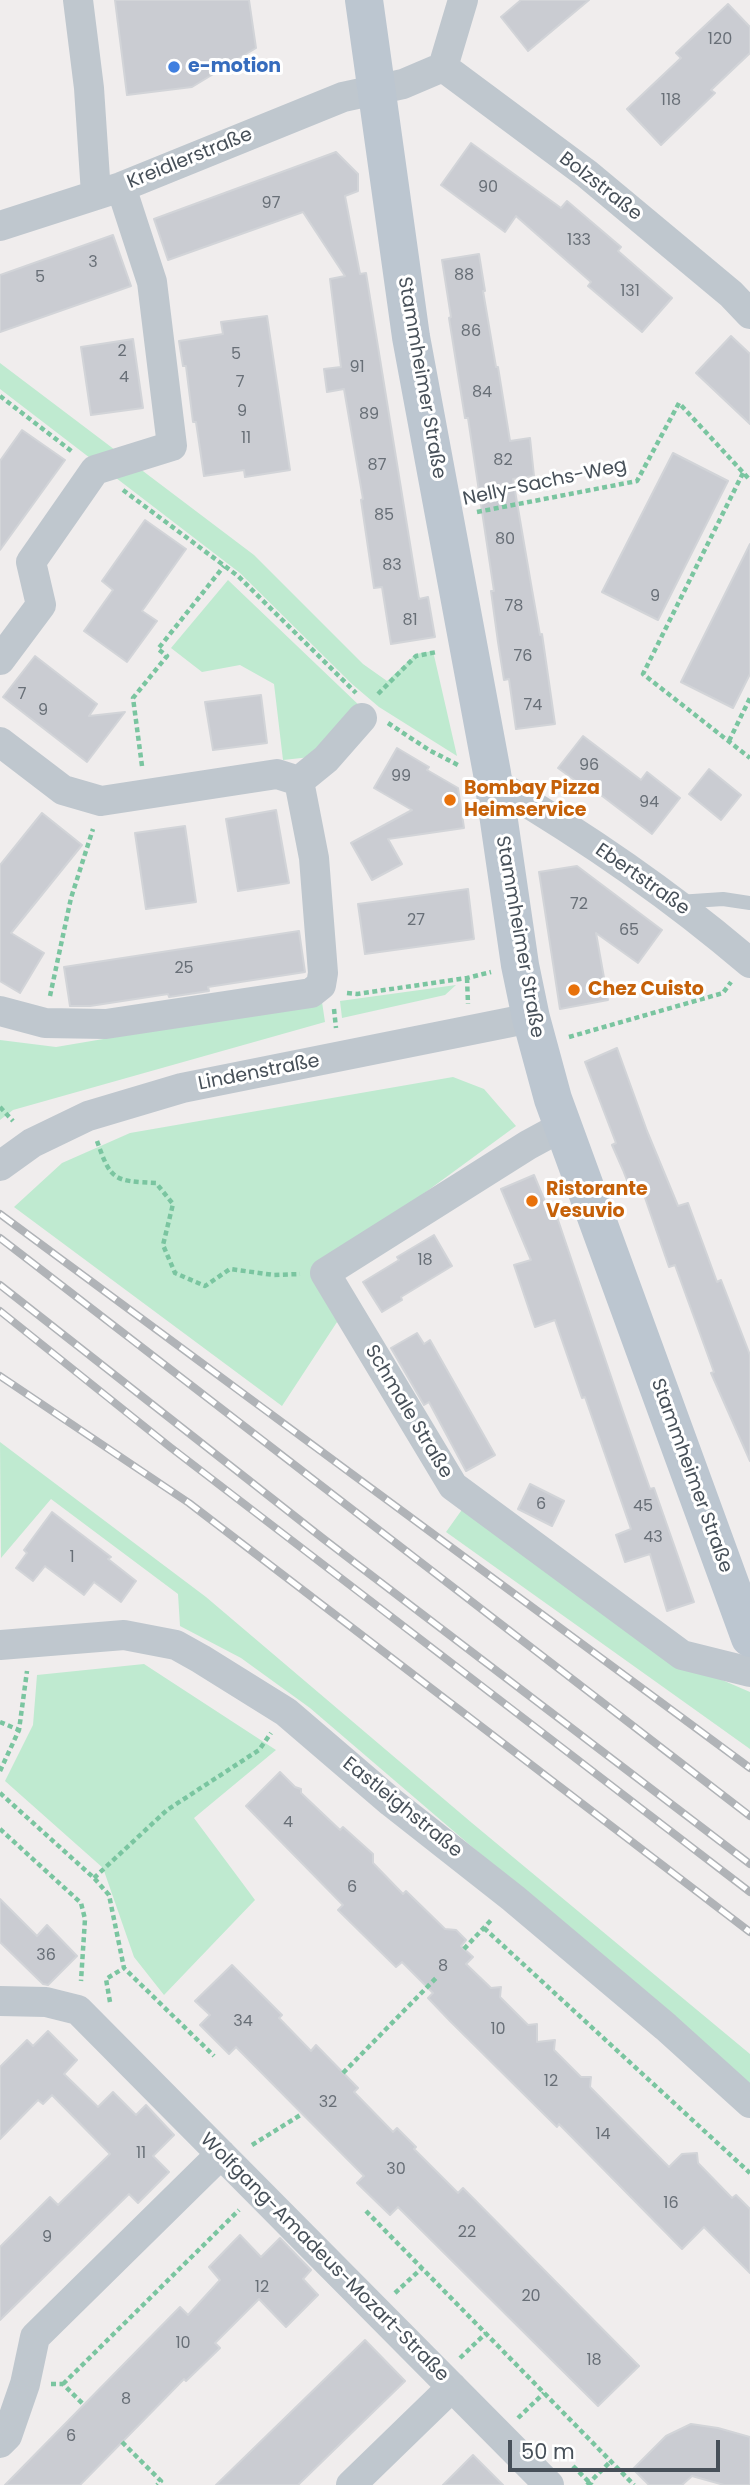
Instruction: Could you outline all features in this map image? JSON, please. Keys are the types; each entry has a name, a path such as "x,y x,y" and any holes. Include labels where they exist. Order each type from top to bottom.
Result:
{"main road":[{"name":"Stammheimer Straße","path":"364,0 411,337 493,782 520,965 534,1031 563,1126 750,1638"}],"street":[{"path":"0,660 41,605 31,562 95,470 172,446 152,282 108,190 89,88 78,0"},
{"path":"378,89 403,84 443,67 463,0"},
{"name":"Bolzstraße","path":"443,67 587,174 731,293 750,314"},
{"name":"Kreidlerstraße","path":"0,226 108,190 344,97 378,89"},
{"path":"299,781 326,759 366,713"},
{"path":"0,742 63,790 101,801 277,774 299,781"},
{"path":"0,1011 45,1023 106,1024 311,993 326,988 314,858 299,781"},
{"name":"Ebertstraße","path":"493,782 534,806 676,902 748,961"},
{"name":"Lindenstraße","path":"0,1166 32,1143 88,1116 182,1088 452,1032 534,1031"},
{"path":"325,1273 528,1145 563,1126"},
{"name":"Schmale Straße","path":"325,1273 453,1486 682,1655 750,1672"},
{"name":"Eastleighstraße","path":"12,1644 124,1635 176,1646 286,1712 391,1802 513,1898 666,2027 750,2103"},
{"path":"0,2001 46,2002 89,2020"},
{"name":"Wolfgang-Amadeus-Mozart-Straße","path":"89,2020 549,2485"},
{"path":"0,2443 7,2436 25,2384 35,2337 221,2154"},
{"path":"351,2485 452,2387"}],"lane":[{"path":"676,902 723,899 750,903"}],"path":[{"path":"0,396 238,576 366,713 379,717 429,750 493,782"},
{"name":"Nelly-Sachs-Weg","path":"445,518 637,481 679,403 750,480"},
{"path":"743,473 643,674 750,758"},
{"path":"146,794 133,698 167,656 158,649 224,566"},
{"path":"366,713 387,683 416,656 469,647"},
{"path":"729,741 750,698"},
{"path":"45,1023 60,944 101,801"},
{"path":"534,1031 592,1032 723,993 748,961"},
{"path":"340,1057 326,988 357,994 467,978 520,965"},
{"path":"88,1116 107,1168 122,1182 156,1183 173,1204 163,1245 175,1273 205,1286 230,1269 274,1275 325,1273"},
{"path":"0,1771 19,1730 27,1672 12,1644"},
{"path":"94,1878 167,1810 259,1750 286,1712"},
{"path":"0,1722 19,1730"},
{"path":"0,1793 94,1878 109,1895 124,1968 214,2056"},
{"path":"0,1829 81,1903 85,1919 89,2020"},
{"path":"464,1949 484,1928 750,2173"},
{"path":"343,2073 437,1977"},
{"path":"221,2154 250,2146 302,2114"},
{"path":"25,2384 63,2384 258,2191"},
{"path":"366,2211 634,2485"},
{"path":"63,2384 84,2405"},
{"path":"122,2442 161,2481 157,2485"},
{"path":"587,2485 611,2461"}],"green space":[{"path":"0,363 254,555 363,664 387,681 416,654 433,651 457,756 379,707 352,684 240,573 0,389"},
{"path":"228,580 362,708 320,756 283,760 274,684 240,665 202,672 171,648"},
{"path":"456,985 445,995 342,1018 340,1001"},
{"path":"322,1002 325,1022 13,1110 0,1120 0,1040 56,1047"},
{"path":"453,1077 484,1089 516,1126 322,1268 339,1319 282,1406 14,1207 62,1163 130,1133"},
{"path":"0,1442 206,1597 750,2054 750,2089 674,2020 310,1708 241,1658 180,1626 178,1594 51,1499 1,1558"},
{"path":"466,1504 678,1661 750,1692 750,1749 446,1532"},
{"path":"144,1664 276,1750 194,1818 255,1900 164,1995 134,1957 103,1868 5,1781 33,1725 37,1675"}],"building":[{"name":"e-motion","path":"115,0 249,0 256,48 192,87 127,95"},
{"path":"521,0 589,0 528,51 501,17"},
{"path":"728,4 750,27 750,53 711,90 715,93 661,145 627,109 681,58 676,53"},
{"path":"471,143 561,208 567,201 621,247 618,251 672,298 642,332 588,286 591,282 516,216 505,232 441,185"},
{"path":"336,152 358,174 358,191 345,196 360,274 366,273 419,599 428,597 435,637 391,644 382,587 374,588 361,500 363,499 344,389 327,392 324,369 341,367 330,279 345,276 303,212 168,260 154,219"},
{"path":"113,235 131,286 0,332 0,275"},
{"path":"479,254 483,291 510,441 530,438 534,476 513,479 540,635 542,634 555,724 516,729 509,679 504,680 498,642 491,591 494,591 442,260"},
{"path":"267,316 290,470 245,477 244,470 204,476 196,422 193,422 186,366 183,366 179,341 223,334 221,322"},
{"path":"731,336 750,354 750,424 696,373"},
{"path":"133,339 143,408 91,415 81,347"},
{"path":"22,430 65,460 0,550 0,461"},
{"path":"673,453 728,481 658,620 602,592"},
{"path":"145,520 186,549 142,611 157,621 127,662 84,631 113,590 102,581"},
{"path":"750,544 750,674 733,708 681,682"},
{"path":"35,656 97,704 89,716 125,712 87,762 3,697"},
{"path":"261,695 267,743 213,750 205,702"},
{"path":"583,736 641,780 647,772 680,798 652,834 597,792 595,795 558,768"},
{"path":"397,748 458,788 464,828 388,839 402,864 372,880 351,843 412,810 374,788"},
{"path":"709,769 741,795 721,820 689,794"},
{"path":"276,810 289,883 238,891 226,819"},
{"path":"42,813 82,845 11,933 44,953 20,993 0,981 0,865"},
{"path":"185,826 196,902 146,909 135,833"},
{"path":"577,866 662,930 638,963 596,933 608,1000 560,1009 539,872"},
{"path":"468,889 474,939 365,954 358,904"},
{"path":"299,931 305,972 208,987 209,991 169,997 168,994 90,1006 70,1006 64,967"},
{"path":"617,1048 678,1206 688,1203 717,1282 721,1280 750,1355 750,1461 711,1373 714,1372 675,1265 669,1267 643,1192 633,1196 612,1145 616,1143 585,1062"},
{"path":"534,1175 551,1216 556,1214 650,1489 654,1488 694,1602 667,1611 650,1554 625,1562 616,1535 631,1529 585,1397 582,1398 555,1320 535,1327 514,1265 531,1260 501,1189"},
{"path":"434,1235 452,1266 401,1297 402,1300 382,1312 363,1282"},
{"path":"417,1333 424,1344 430,1340 495,1455 466,1471 429,1402 424,1405 391,1348"},
{"path":"530,1484 564,1501 552,1526 518,1509"},
{"path":"52,1512 111,1557 108,1559 136,1581 121,1602 94,1582 84,1595 45,1566 33,1581 16,1568 27,1553 24,1550"},
{"path":"280,1772 295,1787 301,1789 301,1793 340,1830 343,1827 373,1854 373,1863 403,1894 406,1891 445,1929 456,1930 466,1940 461,1946 473,1957 466,1964 491,1988 501,1987 500,1997 528,2025 537,2024 537,2042 555,2040 554,2050 581,2077 591,2077 590,2087 669,2167 682,2154 697,2153 698,2163 732,2198 736,2195 750,2209 750,2273 704,2227 682,2249 559,2124 557,2127 450,2021 428,1998 433,1993 402,1962 396,1967 338,1910 343,1905 246,1806"},
{"path":"0,1899 37,1936 47,1925 77,1956 48,1985 43,1984 0,1942"},
{"path":"232,1965 282,2015 279,2018 311,2051 316,2045 358,2088 354,2092 393,2132 397,2128 458,2193 463,2188 639,2366 598,2406 398,2207 390,2215 357,2183 364,2176 236,2047 229,2054 200,2025 210,2015 195,2001"},
{"path":"48,2031 77,2060 64,2074 98,2107 113,2092 136,2115 146,2105 174,2135 153,2156 169,2172 138,2203 129,2194 0,2320 0,2247 50,2197 58,2205 110,2154 52,2095 43,2104 38,2100 0,2139 0,2067 27,2040 33,2046"},
{"path":"240,2235 261,2257 280,2238 311,2270 303,2279 318,2295 286,2327 259,2299 215,2343 220,2348 186,2381 184,2379 80,2485 5,2485 180,2307 188,2315 220,2280 209,2267"},
{"path":"365,2340 405,2381 298,2485 216,2485"},
{"path":"691,2424 750,2437 750,2485 724,2485 692,2476 682,2485 649,2485 633,2469 666,2436"},
{"path":"473,2455 503,2485 443,2485"}],"railway":[{"path":"0,1214 750,1768"},
{"path":"0,1238 750,1816"},
{"path":"0,1285 325,1540 750,1864"},
{"path":"0,1311 170,1447 750,1892"},
{"path":"0,1376 189,1503 750,1932"}],"place":[{"name":"e-motion","path":"174,67"},
{"name":"Bombay Pizza Heimservice","path":"450,800"},
{"name":"Chez Cuisto","path":"574,990"},
{"name":"Ristorante Vesuvio","path":"532,1201"}]}
